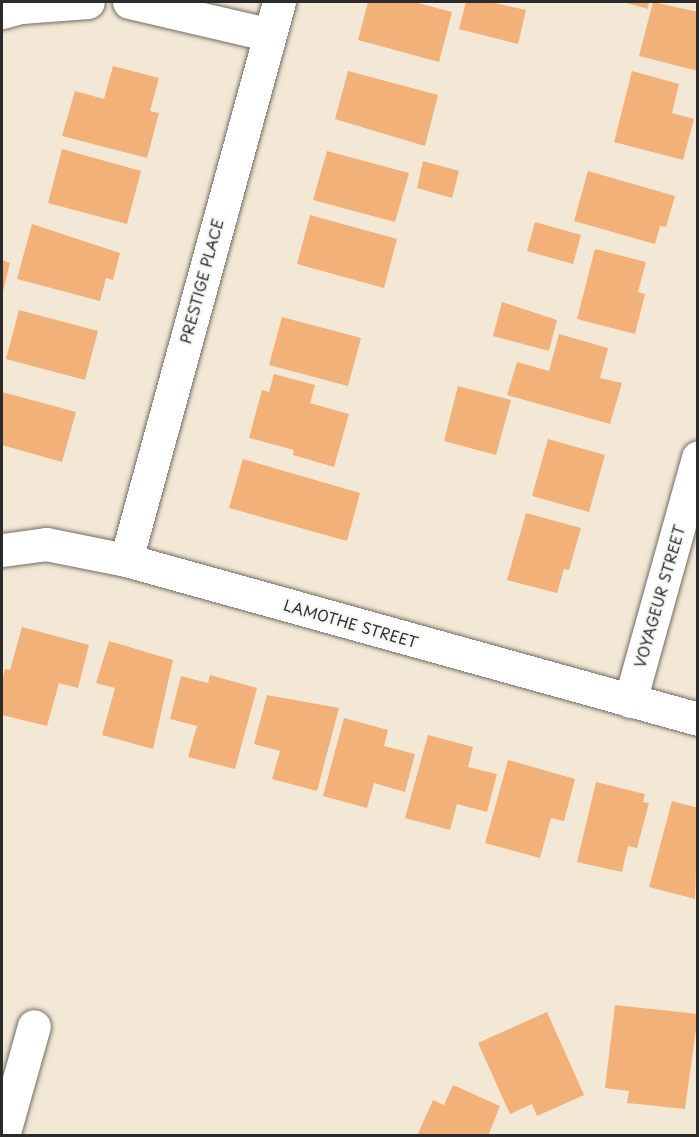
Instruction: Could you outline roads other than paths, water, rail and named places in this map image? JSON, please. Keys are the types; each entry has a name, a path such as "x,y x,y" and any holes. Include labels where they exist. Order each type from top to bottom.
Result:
{"street":[{"path":"2,12 21,7 88,2"},
{"path":"129,2 267,34"},
{"name":"PRESTIGE PLACE","path":"126,560 267,34 279,2"},
{"name":"VOYAGEUR STREET","path":"630,701 698,457"},
{"name":"LAMOTHE STREET","path":"2,550 46,544 126,560 698,719"},
{"path":"3,1136 34,1026"}]}
